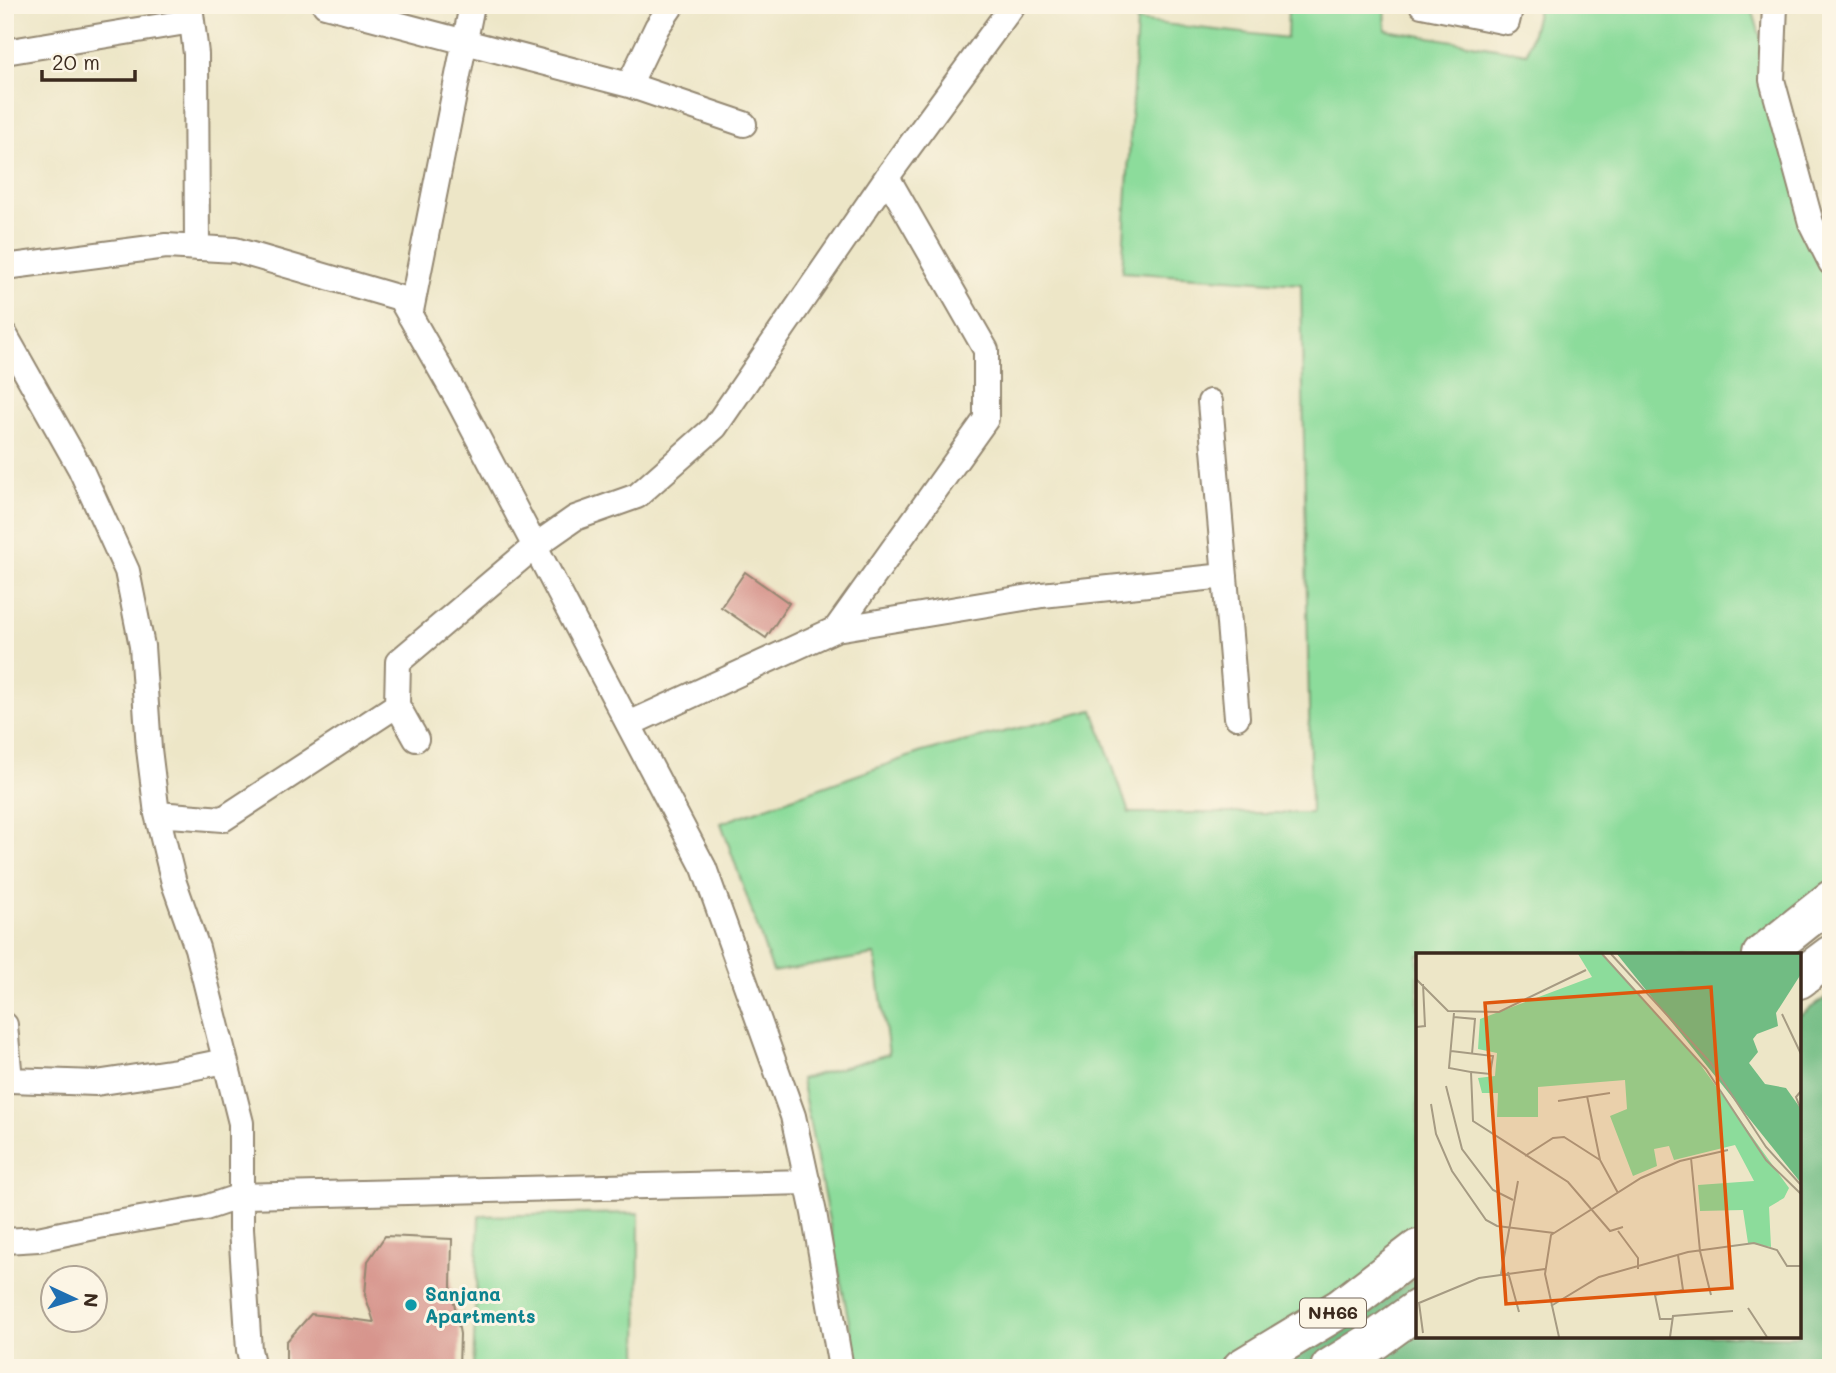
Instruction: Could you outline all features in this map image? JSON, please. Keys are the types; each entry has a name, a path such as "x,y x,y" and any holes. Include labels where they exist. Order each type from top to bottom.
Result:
{"highway":[{"path":"1765,953 1831,900"},
{"path":"1801,978 1831,955"},
{"name":"NH66","path":"1242,1368 1341,1308 1416,1251"},
{"name":"NH66","path":"1330,1368 1416,1310"}],"street":[{"path":"325,5 629,85 744,124"},
{"path":"410,316 472,5"},
{"path":"629,85 657,27 672,5"},
{"path":"416,740 397,705 398,662 535,546 575,519 637,496 715,427 887,177 1013,5"},
{"path":"1422,5 1507,22 1511,5"},
{"path":"1775,5 1772,80 1811,223 1831,263"},
{"path":"5,52 191,13 196,54 197,248"},
{"path":"836,629 986,419 986,350 887,177"},
{"path":"5,267 166,246 235,250 400,298 458,400 705,867 793,1116 841,1368"},
{"path":"5,335 80,468 127,571 142,646 149,749 157,814 174,883 197,948 242,1123 246,1296 253,1368"},
{"path":"1210,401 1237,718"},
{"path":"629,724 836,629 1042,595 1224,576"},
{"path":"157,814 223,819 397,705"},
{"path":"5,1025 10,1080 96,1083 176,1071 225,1060"},
{"path":"5,1241 38,1239 205,1208 242,1196 807,1182"}],"green space":[{"path":"1288,5 1385,5 1386,30 1527,53 1539,5 1751,5 1831,274 1831,901 1769,953 1416,953 1416,1250 1223,1368 858,1368 801,1079 889,1054 875,955 773,972 721,823 922,752 1093,710 1129,813 1311,813 1301,284 1122,272 1137,21 1287,38"},
{"path":"1831,994 1831,1368 1276,1368 1416,1278 1416,1338 1801,1338 1801,1015"},
{"path":"639,1213 638,1368 473,1368 479,1216"}],"building":[{"path":"745,572 789,603 766,638 721,607"},
{"name":"Sanjana Apartments","path":"385,1236 452,1239 451,1286 460,1334 459,1368 286,1368 286,1342 311,1314 374,1322 365,1295 368,1261"}],"place":[{"name":"Sanjana Apartments","path":"411,1305"}]}
